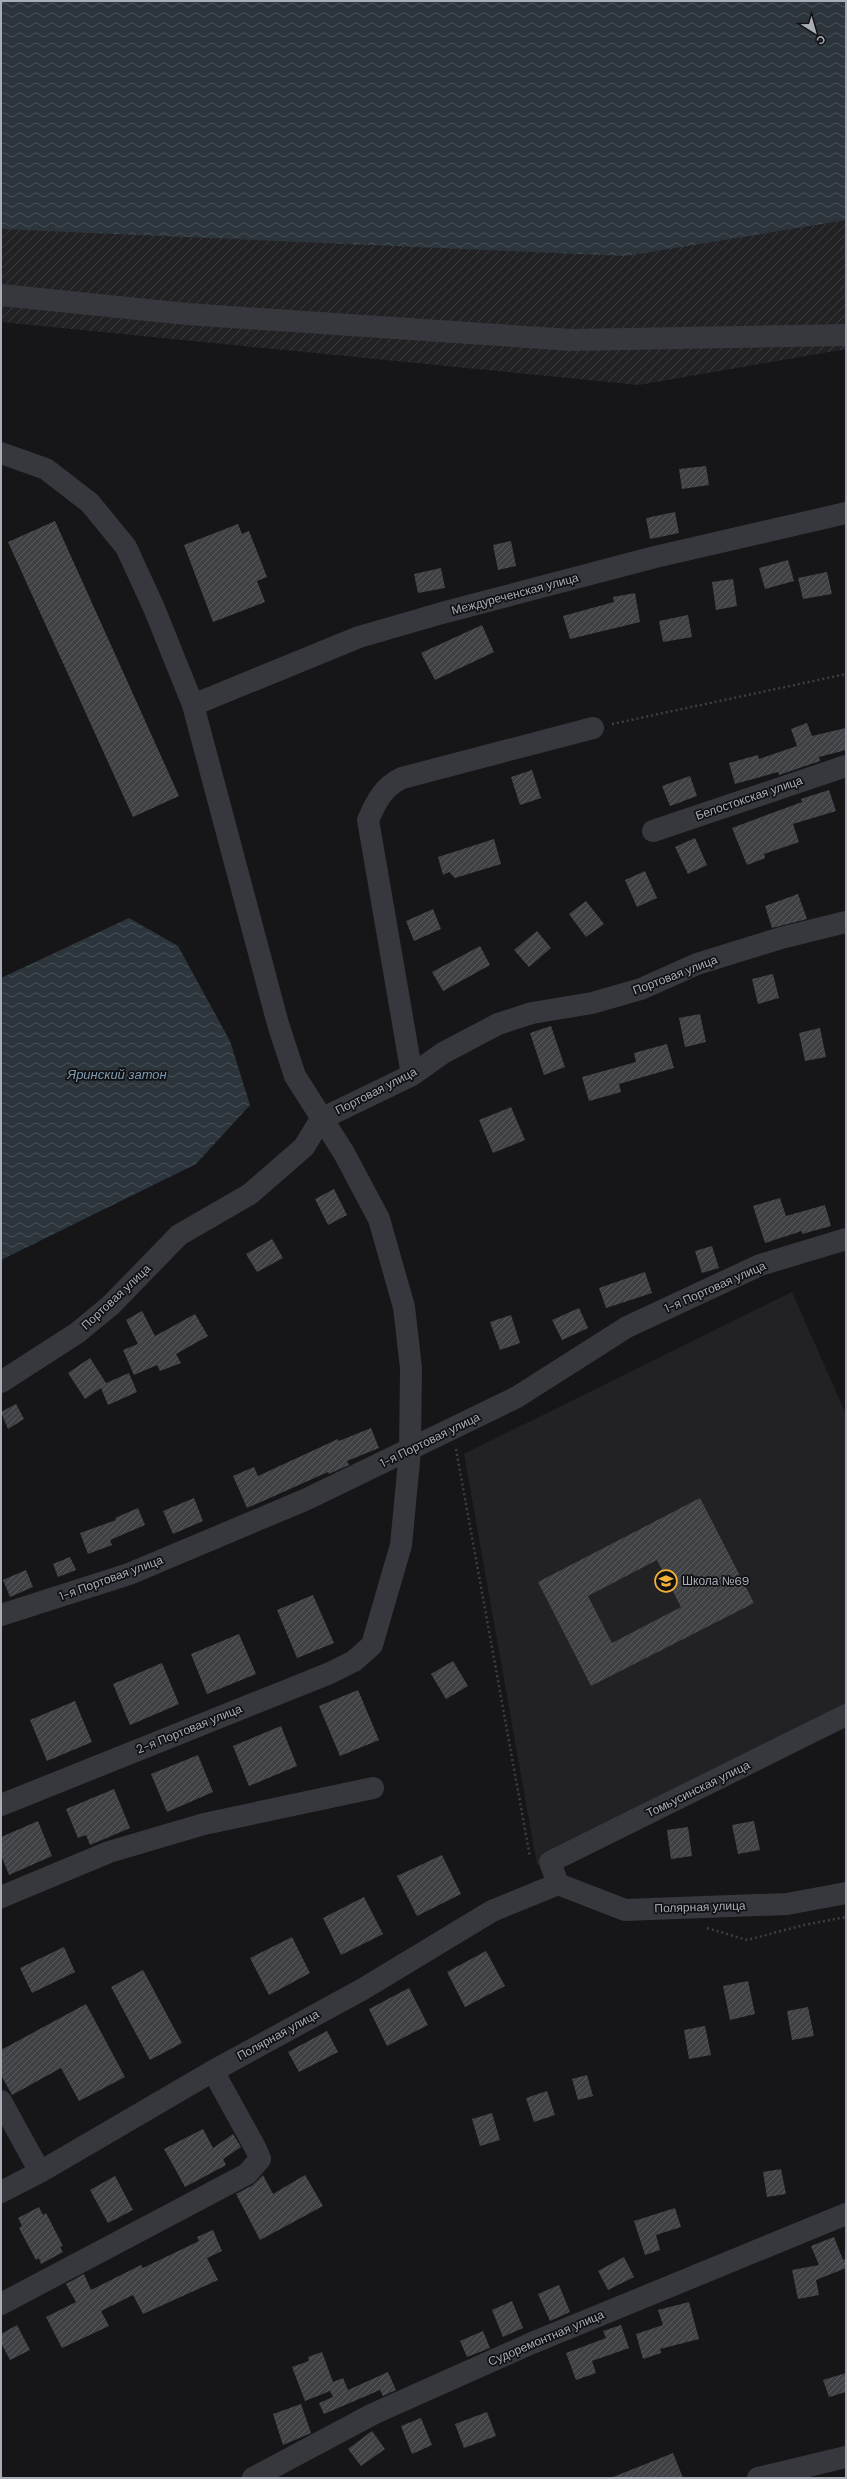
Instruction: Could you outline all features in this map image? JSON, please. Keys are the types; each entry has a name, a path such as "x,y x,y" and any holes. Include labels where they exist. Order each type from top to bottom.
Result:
{"street":[{"path":"1,295 187,314 572,340 846,335"},
{"path":"1,453 46,469 90,503 126,547 154,608 193,704 278,1024 295,1076 344,1153 379,1219 404,1307 411,1368 410,1451"},
{"name":"Междуреченская улица","path":"193,704 359,638 420,620 655,557 846,513"},
{"path":"412,1075 368,820 377,799 391,784 402,778 594,728"},
{"name":"Белостокская улица","path":"653,831 846,766"},
{"name":"Портовая улица","path":"1,1382 77,1333 111,1305 180,1235 250,1194 304,1147 321,1119 412,1075 443,1053 498,1024 532,1013 592,1003 641,989 697,964 781,938 846,922"},
{"name":"1-я Портовая улица","path":"1,1615 129,1574 307,1499 410,1451 517,1397 627,1326 760,1265 846,1238"},
{"name":"2-я Портовая улица","path":"1,1805 330,1673 354,1661 372,1645 400,1545 410,1451"},
{"name":"Томьусинская улица","path":"540,1862 846,1715"},
{"path":"1,1897 109,1852 204,1824 373,1788"},
{"path":"540,1862 558,1884"},
{"name":"Полярная улица","path":"1,2192 40,2172 213,2071 362,1989 492,1911 558,1884 625,1910 788,1904 846,1892"},
{"path":"1,2304 246,2174 257,2165 260,2159 256,2149 213,2071"},
{"path":"1,2101 40,2172"},
{"name":"Судоремонтная улица","path":"253,2478 373,2414 517,2350 846,2214"},
{"path":"758,2478 846,2457"}],"path":[{"path":"594,728 846,674"},
{"path":"453,1429 540,1862"},
{"path":"702,1926 747,1940 804,1925 846,1917"}],"shaded area":[{"path":"1,1 846,1 846,349 639,385 1,322"},
{"name":"Школа №69","path":"792,1292 846,1414 846,1707 537,1865 464,1454"}],"water":[{"path":"1,1 846,1 846,220 626,256 1,229"},
{"name":"Яринский затон","path":"129,918 178,946 230,1041 250,1105 196,1164 1,1260 1,978"}],"building":[{"path":"706,466 709,485 682,489 679,469"},
{"path":"675,512 679,533 650,539 646,518"},
{"path":"55,521 179,796 133,817 8,542"},
{"path":"238,524 242,534 249,531 267,577 257,581 265,602 213,622 184,545"},
{"path":"511,541 516,566 498,570 493,545"},
{"path":"788,560 794,581 765,589 759,568"},
{"path":"441,568 445,588 418,593 414,574"},
{"path":"827,572 832,594 803,599 798,578"},
{"path":"733,579 737,606 716,610 712,582"},
{"path":"635,593 640,622 570,639 563,616 614,602 613,597"},
{"path":"688,615 692,637 663,642 659,621"},
{"path":"482,625 494,652 435,680 421,653"},
{"path":"807,723 812,736 846,728 846,750 819,757 820,761 779,775 778,772 735,784 729,763 758,755 759,759 797,746 791,729"},
{"path":"532,770 541,798 520,805 511,777"},
{"path":"690,776 697,796 670,806 662,786"},
{"path":"829,790 836,811 793,824 799,842 764,854 765,858 747,865 732,828 802,802 801,799"},
{"path":"695,838 707,865 688,874 675,847"},
{"path":"494,839 501,864 455,878 449,872 443,875 438,857"},
{"path":"645,871 657,898 637,907 625,880"},
{"path":"798,894 807,919 772,928 765,906"},
{"path":"586,901 604,924 586,937 569,914"},
{"path":"433,909 441,929 414,941 406,921"},
{"path":"537,931 551,948 529,967 514,950"},
{"path":"480,946 490,965 443,991 432,972"},
{"path":"773,974 779,998 758,1004 752,979"},
{"path":"700,1014 706,1042 685,1047 679,1018"},
{"path":"551,1026 565,1067 544,1075 530,1033"},
{"path":"820,1028 826,1057 805,1061 799,1033"},
{"path":"667,1044 674,1068 619,1084 621,1092 589,1101 582,1077 636,1062 634,1053"},
{"path":"511,1107 525,1140 493,1153 479,1120"},
{"path":"334,1189 347,1215 328,1225 315,1199"},
{"path":"780,1198 786,1216 825,1205 831,1226 802,1234 802,1231 765,1243 753,1206"},
{"path":"272,1239 283,1258 257,1272 246,1254"},
{"path":"712,1246 719,1268 702,1273 695,1251"},
{"path":"645,1272 652,1293 606,1308 599,1288"},
{"path":"579,1308 588,1328 562,1340 552,1320"},
{"path":"142,1311 155,1336 195,1314 208,1336 176,1354 181,1363 160,1371 157,1365 134,1375 123,1350 138,1344 126,1320"},
{"path":"511,1315 520,1343 500,1350 490,1322"},
{"path":"90,1358 106,1383 129,1373 137,1392 108,1405 101,1388 85,1399 68,1373"},
{"path":"16,1404 24,1419 8,1429 1,1412"},
{"path":"371,1428 379,1448 347,1461 349,1465 329,1474 328,1472 247,1508 233,1476 254,1467 258,1476 338,1439 339,1441"},
{"path":"194,1498 203,1521 173,1534 163,1511"},
{"path":"700,1498 754,1603 591,1686 538,1582","holes":["657,1560 681,1607 612,1643 588,1596"]},
{"path":"138,1508 145,1525 110,1540 112,1545 88,1554 80,1533 116,1520 115,1518"},
{"path":"70,1557 76,1570 58,1577 53,1564"},
{"path":"26,1570 33,1587 10,1597 3,1580"},
{"path":"313,1595 334,1643 297,1658 277,1610"},
{"path":"239,1634 256,1674 207,1694 191,1654"},
{"path":"453,1661 468,1686 446,1699 431,1674"},
{"path":"162,1663 179,1704 130,1725 113,1684"},
{"path":"358,1690 379,1740 340,1756 319,1706"},
{"path":"75,1701 92,1742 47,1761 30,1720"},
{"path":"281,1726 297,1766 249,1786 233,1746"},
{"path":"198,1755 213,1792 167,1812 151,1774"},
{"path":"114,1789 130,1828 90,1845 86,1835 78,1838 66,1809"},
{"path":"38,1821 52,1856 9,1875 1,1855 1,1837"},
{"path":"754,1821 760,1850 738,1854 732,1825"},
{"path":"688,1827 692,1856 671,1859 667,1830"},
{"path":"442,1855 461,1894 417,1916 397,1876"},
{"path":"364,1897 383,1934 341,1955 323,1918"},
{"path":"292,1937 310,1973 269,1995 250,1958"},
{"path":"64,1947 75,1972 32,1993 20,1968"},
{"path":"486,1951 505,1986 465,2007 447,1972"},
{"path":"143,1970 182,2043 150,2060 111,1987"},
{"path":"748,1981 755,2014 730,2020 723,1986"},
{"path":"409,1988 428,2025 387,2046 369,2009"},
{"path":"86,2004 125,2077 79,2101 61,2068 12,2095 1,2075 1,2050"},
{"path":"808,2007 814,2036 792,2040 787,2011"},
{"path":"705,2026 711,2055 689,2059 684,2030"},
{"path":"327,2031 338,2052 299,2072 288,2052"},
{"path":"587,2075 593,2096 578,2100 572,2079"},
{"path":"547,2091 555,2115 534,2122 526,2098"},
{"path":"492,2113 500,2140 480,2146 472,2119"},
{"path":"203,2129 213,2148 233,2134 241,2147 223,2159 226,2165 185,2187 164,2149"},
{"path":"781,2169 786,2194 767,2197 763,2172"},
{"path":"263,2175 273,2194 305,2175 323,2206 260,2240 236,2194 253,2185"},
{"path":"115,2176 133,2210 108,2223 90,2190"},
{"path":"39,2207 43,2215 46,2213 63,2246 60,2247 63,2252 41,2264 39,2258 36,2260 19,2228 22,2226 18,2218"},
{"path":"675,2208 681,2227 656,2235 660,2250 645,2255 634,2221"},
{"path":"213,2230 222,2251 207,2258 218,2280 143,2314 133,2295 101,2311 109,2326 62,2348 46,2317 76,2302 66,2284 84,2274 91,2290 141,2265 143,2268 199,2241 197,2237"},
{"path":"834,2237 843,2260 846,2259 846,2268 816,2280 819,2295 798,2299 792,2270 819,2265 811,2246"},
{"path":"624,2257 634,2277 608,2290 598,2271"},
{"path":"559,2285 570,2312 550,2321 538,2294"},
{"path":"512,2301 523,2328 503,2337 492,2310"},
{"path":"689,2302 699,2339 660,2349 661,2353 643,2359 636,2334 663,2325 658,2310"},
{"path":"17,2325 30,2350 10,2360 1,2343 1,2334"},
{"path":"621,2325 629,2348 592,2361 596,2373 576,2380 566,2353 606,2338 603,2331"},
{"path":"483,2331 490,2348 467,2357 460,2341"},
{"path":"322,2352 333,2382 343,2378 348,2390 388,2372 396,2390 383,2396 380,2390 324,2414 319,2403 333,2397 330,2391 305,2401 292,2367 309,2361 308,2357"},
{"path":"846,2373 846,2392 829,2397 823,2380"},
{"path":"301,2404 311,2433 283,2445 273,2414"},
{"path":"487,2412 496,2436 464,2448 455,2424"},
{"path":"421,2418 432,2445 412,2454 401,2426"},
{"path":"372,2431 385,2449 361,2466 348,2449"},
{"path":"673,2453 683,2478 613,2478 613,2477"}],"place":[{"name":"Школа №69","path":"666,1581"}]}
